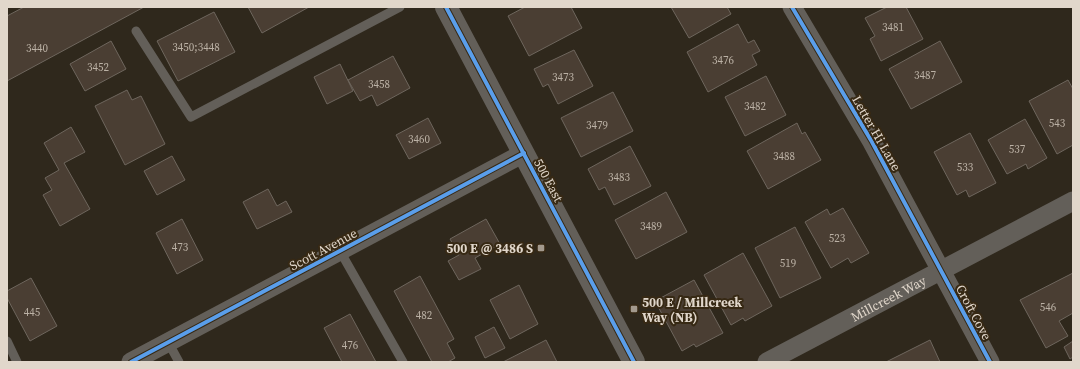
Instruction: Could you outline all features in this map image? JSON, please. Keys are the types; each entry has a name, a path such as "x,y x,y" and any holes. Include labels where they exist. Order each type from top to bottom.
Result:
{"street":[{"name":"500 East","path":"446,7 634,362"},
{"name":"Letter Hi Lane","path":"792,7 872,142 941,271"},
{"name":"Scott Avenue","path":"131,362 524,153"},
{"name":"Millcreek Way","path":"767,362 1073,201"},
{"name":"Croft Cove","path":"941,271 990,362"}],"lane":[{"path":"136,32 191,117 400,7"},
{"path":"340,251 403,362"},
{"path":"7,341 17,362"},
{"path":"168,342 179,362"}],"building":[{"path":"24,7 144,7 7,81 7,16"},
{"path":"248,7 309,7 262,33"},
{"path":"525,7 571,7 582,28 529,56 508,16"},
{"path":"671,7 727,7 731,14 689,38"},
{"path":"887,7 906,7 923,39 881,61 870,39 875,36 865,18"},
{"path":"214,12 235,52 178,81 157,41"},
{"path":"738,24 748,43 754,40 760,51 752,55 757,65 708,92 687,52"},
{"path":"111,41 126,69 85,91 70,64"},
{"path":"940,41 962,82 911,109 889,69"},
{"path":"574,50 593,86 558,104 548,84 543,87 534,69"},
{"path":"393,56 410,88 377,106 372,95 360,101 348,80"},
{"path":"340,64 353,91 327,104 314,77"},
{"path":"766,76 786,115 745,136 725,97"},
{"path":"1068,80 1073,89 1073,145 1057,154 1029,101"},
{"path":"127,90 132,100 141,96 165,144 125,165 95,106"},
{"path":"613,92 633,131 581,157 561,118"},
{"path":"428,118 441,143 409,159 396,135"},
{"path":"1025,119 1047,158 1028,169 1026,164 1007,174 988,140"},
{"path":"797,123 802,134 805,132 821,160 768,189 747,151"},
{"path":"71,127 85,152 64,163 90,209 60,226 43,195 52,190 45,178 59,170 44,143"},
{"path":"970,133 996,183 969,197 966,190 957,195 934,152"},
{"path":"630,146 651,186 614,205 605,187 599,190 588,169"},
{"path":"172,156 185,180 157,195 144,171"},
{"path":"268,189 277,206 286,201 292,212 257,229 243,202"},
{"path":"666,192 687,232 636,259 615,220"},
{"path":"843,208 869,253 851,263 848,258 831,268 805,222 827,209 830,215"},
{"path":"182,219 203,260 177,274 156,233"},
{"path":"486,219 500,244 475,258 481,269 459,280 448,261 459,255 450,239"},
{"path":"795,227 821,278 780,298 755,248"},
{"path":"743,253 772,306 745,321 743,318 731,325 704,275"},
{"path":"1073,273 1073,313 1059,321 1068,336 1046,348 1020,300"},
{"path":"420,276 454,339 447,343 455,358 448,362 432,362 394,291"},
{"path":"31,278 57,326 30,341 7,298 7,291"},
{"path":"694,280 723,333 696,347 694,344 682,351 655,301"},
{"path":"519,285 538,324 510,339 490,300"},
{"path":"350,314 376,362 342,362 324,328"},
{"path":"494,327 505,348 485,358 475,337"},
{"path":"546,340 557,362 503,362"},
{"path":"930,340 940,362 886,362"},
{"path":"1073,341 1073,357 1070,359 1064,347"}],"cycle path":[{"path":"446,7 634,362"},
{"path":"792,7 872,142 990,362"},
{"path":"131,362 524,153"}],"place":[{"name":"500 E @ 3486 S","path":"541,248"},
{"name":"500 E / Millcreek Way (NB)","path":"634,309"}]}
